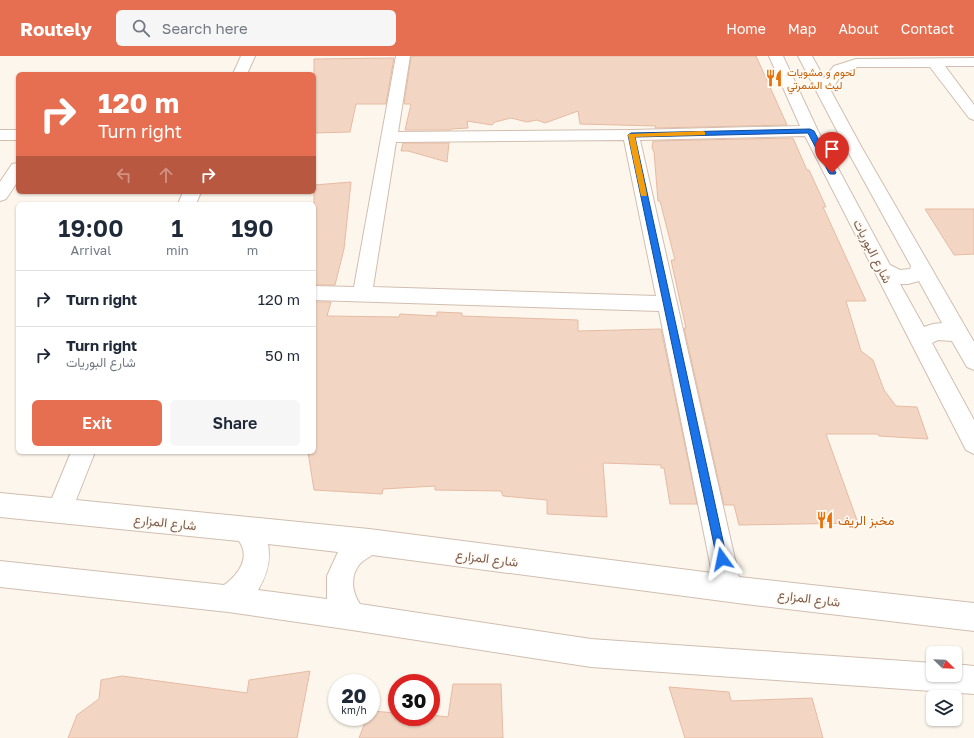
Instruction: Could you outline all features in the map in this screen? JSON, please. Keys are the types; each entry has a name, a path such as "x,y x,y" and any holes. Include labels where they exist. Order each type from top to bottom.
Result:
{"street":[{"path":"241,72 248,56"},
{"path":"362,295 403,56"},
{"name":"شارع البوريات","path":"776,56 810,131 974,443"},
{"path":"805,56 974,361"},
{"path":"934,62 974,115"},
{"path":"824,91 828,80 835,72 843,66 856,63 974,62"},
{"path":"390,137 631,135 810,131"},
{"path":"0,135 16,135"},
{"path":"631,135 728,588"},
{"path":"0,195 16,171"},
{"path":"883,270 895,277 908,278 918,274 920,266"},
{"path":"316,293 667,304"},
{"path":"921,342 925,335 935,331 947,332 960,336"},
{"path":"59,511 83,454"},
{"name":"شارع المزارع","path":"0,505 246,531 368,542 728,588 974,617"},
{"path":"228,599 243,588 253,573 257,557 255,542 246,531"},
{"path":"352,616 340,598 340,576 350,555 368,542"},
{"path":"0,574 228,599 352,616 591,653 974,680"}],"building":[{"path":"756,56 787,125 655,128 656,126 580,124 578,111 545,123 537,120 527,122 511,118 495,122 492,125 467,121 468,128 451,130 405,130 411,104 404,104 411,57"},
{"path":"394,58 386,104 356,104 350,132 316,133 316,72 314,72 314,59"},
{"path":"793,138 826,207 823,207 866,301 846,301 861,351 873,360 884,390 896,406 917,407 928,439 879,436 878,434 826,434 858,523 739,525 734,505 724,505 684,328 686,328 671,260 675,260 660,201 658,201 654,152 652,148 653,141"},
{"path":"403,143 449,143 447,162 408,151 401,151"},
{"path":"351,182 344,249 335,285 316,285 316,202 314,202 314,194 316,194 316,185"},
{"path":"925,209 974,209 974,254 954,255"},
{"path":"316,302 331,302 327,316 399,317 400,314 437,316 437,312 462,313 462,316 578,320 578,331 661,329 697,504 670,504 664,468 661,468 661,465 603,463 607,517 547,514 547,500 503,496 501,491 435,490 435,486 383,489 382,494 314,490 308,454 316,454"},
{"path":"310,671 297,738 68,738 77,715 99,699 101,680 122,676 247,693 249,680"},
{"path":"453,684 501,684 503,738 359,738 364,726 380,726 380,712 388,712 388,726 440,726 440,716 448,717"},
{"path":"669,687 729,692 731,701 812,698 823,738 685,738"}],"slow traffic":[{"path":"644,195 631,135 703,133"}],"place":[{"name":"لحوم و مشويات ليث الشمرتي","path":"774,78"},
{"name":"مخبز الريف","path":"825,520"}],"route":[{"path":"722,559 631,135 810,131 832,173"}]}
